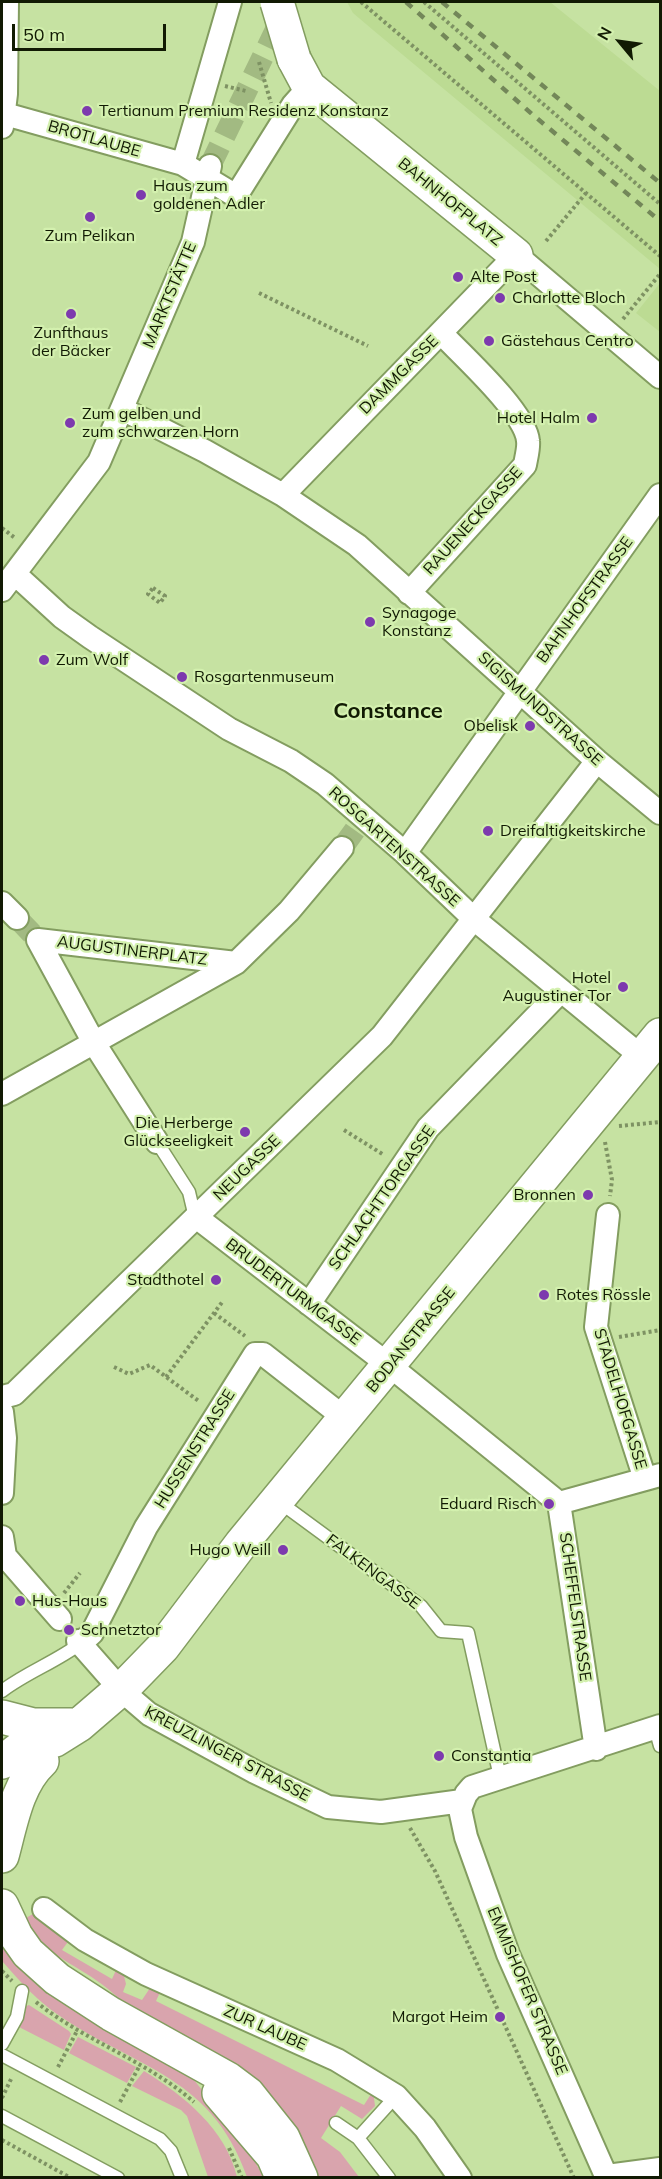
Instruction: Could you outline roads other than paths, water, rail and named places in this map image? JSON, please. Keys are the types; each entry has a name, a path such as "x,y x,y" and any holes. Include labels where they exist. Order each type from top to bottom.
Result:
{"street":[{"path":"4,106 7,2"},
{"path":"230,2 183,164 209,172 236,196 293,105 302,73 277,2"},
{"name":"BAHNHOFPLATZ","path":"302,73 660,377"},
{"name":"BROTLAUBE","path":"4,106 183,164"},
{"name":"MARKTSTÄTTE","path":"8,582 99,462 193,242 209,172"},
{"name":"DAMMGASSE","path":"283,495 516,255"},
{"name":"RAUENECKGASSE","path":"409,593 525,465 528,441 521,422 507,404 441,333"},
{"name":"SIGISMUNDSTRASSE","path":"122,409 283,495 357,546 597,761 660,813"},
{"name":"BAHNHOFSTRASSE","path":"405,853 660,495"},
{"name":"ROSGARTENSTRASSE","path":"8,582 229,729 291,761 405,853 474,919 560,992 651,1046"},
{"name":"NEUGASSE","path":"2,1397 14,1394 382,1036 597,761"},
{"path":"2,1094 236,963 289,911 342,848"},
{"name":"AUGUSTINERPLATZ","path":"94,1043 38,940 236,963"},
{"name":"SCHLACHTTORGASSE","path":"309,1304 428,1128 560,992"},
{"path":"94,1043 157,1142"},
{"name":"BODANSTRASSE","path":"2,1762 42,1761 79,1746 102,1733 163,1647 277,1500 390,1366 651,1046"},
{"name":"STADELHOFGASSE","path":"608,1215 596,1327 653,1477"},
{"name":"BRUDERTURMGASSE","path":"198,1216 204,1223 390,1366"},
{"name":"HUSSENSTRASSE","path":"80,1642 92,1633 146,1527 255,1354 262,1354 346,1419"},
{"path":"390,1366 559,1503 653,1477"},
{"path":"2,1412 5,1438 2,1492"},
{"name":"SCHEFFELSTRASSE","path":"559,1503 596,1749"},
{"path":"2,1537 5,1556 60,1619"},
{"path":"2,1762 18,1750 55,1740 128,1697 80,1642"},
{"name":"KREUZLINGER STRASSE","path":"128,1697 165,1724 327,1807 352,1811 400,1810 462,1801"},
{"path":"2,1717 33,1725 79,1725"},
{"path":"462,1801 472,1787 500,1777 659,1733"},
{"path":"2,1856 23,1787 31,1771 42,1761"},
{"path":"2,1767 4,1792 2,1831"},
{"name":"EMMISHOFER STRASSE","path":"462,1801 460,1818 508,1954 607,2177"},
{"path":"2,1906 16,1936 40,1966 111,2014 228,2079 249,2094 283,2138 301,2178"},
{"name":"ZUR LAUBE","path":"44,1909 85,1940 146,1974 337,2060 396,2096 425,2128 460,2178"},
{"path":"198,2064 241,2140 270,2178"},
{"path":"241,2140 273,2156 282,2178"},
{"path":"607,2177 660,2169"}],"lane":[{"path":"157,1142 189,1191 193,1209 198,1216"},
{"name":"FALKENGASSE","path":"277,1500 421,1606 441,1631 468,1634 500,1777"},
{"path":"2,1691 50,1660 63,1657 80,1642"},
{"path":"2,2044 17,2017 22,1991"},
{"path":"2,2055 166,2144 182,2178"},
{"path":"358,2138 396,2096"},
{"path":"2,2116 118,2178"},
{"path":"336,2123 358,2138 389,2178"}],"tunnel":[{"path":"210,166 285,11"},
{"path":"342,848 360,823"},
{"path":"17,918 38,940"}],"railway":[{"path":"406,2 533,115 660,221"},
{"path":"442,2 660,183"}],"place":[{"name":"Tertianum Premium Residenz Konstanz","path":"87,111"},
{"name":"Haus zum goldenen Adler","path":"141,195"},
{"name":"Zum Pelikan","path":"90,217"},
{"name":"Alte Post","path":"458,277"},
{"name":"Charlotte Bloch","path":"500,298"},
{"name":"Zunfthaus der Bäcker","path":"71,314"},
{"name":"Gästehaus Centro","path":"489,341"},
{"name":"Hotel Halm","path":"592,418"},
{"name":"Zum gelben und zum schwarzen Horn","path":"70,423"},
{"name":"Synagoge Konstanz","path":"370,622"},
{"name":"Zum Wolf","path":"44,660"},
{"name":"Rosgartenmuseum","path":"182,677"},
{"name":"Obelisk","path":"530,726"},
{"name":"Dreifaltigkeitskirche","path":"488,831"},
{"name":"Hotel Augustiner Tor","path":"623,987"},
{"name":"Die Herberge Glückseeligkeit","path":"245,1132"},
{"name":"Bronnen","path":"588,1195"},
{"name":"Stadthotel","path":"216,1280"},
{"name":"Rotes Rössle","path":"544,1295"},
{"name":"Eduard Risch","path":"549,1504"},
{"name":"Hugo Weill","path":"283,1550"},
{"name":"Hus-Haus","path":"20,1601"},
{"name":"Schnetztor","path":"69,1630"},
{"name":"Constantia","path":"439,1756"},
{"name":"Margot Heim","path":"500,2017"}],"district":[{"name":"Constance","path":"388,711"}]}
